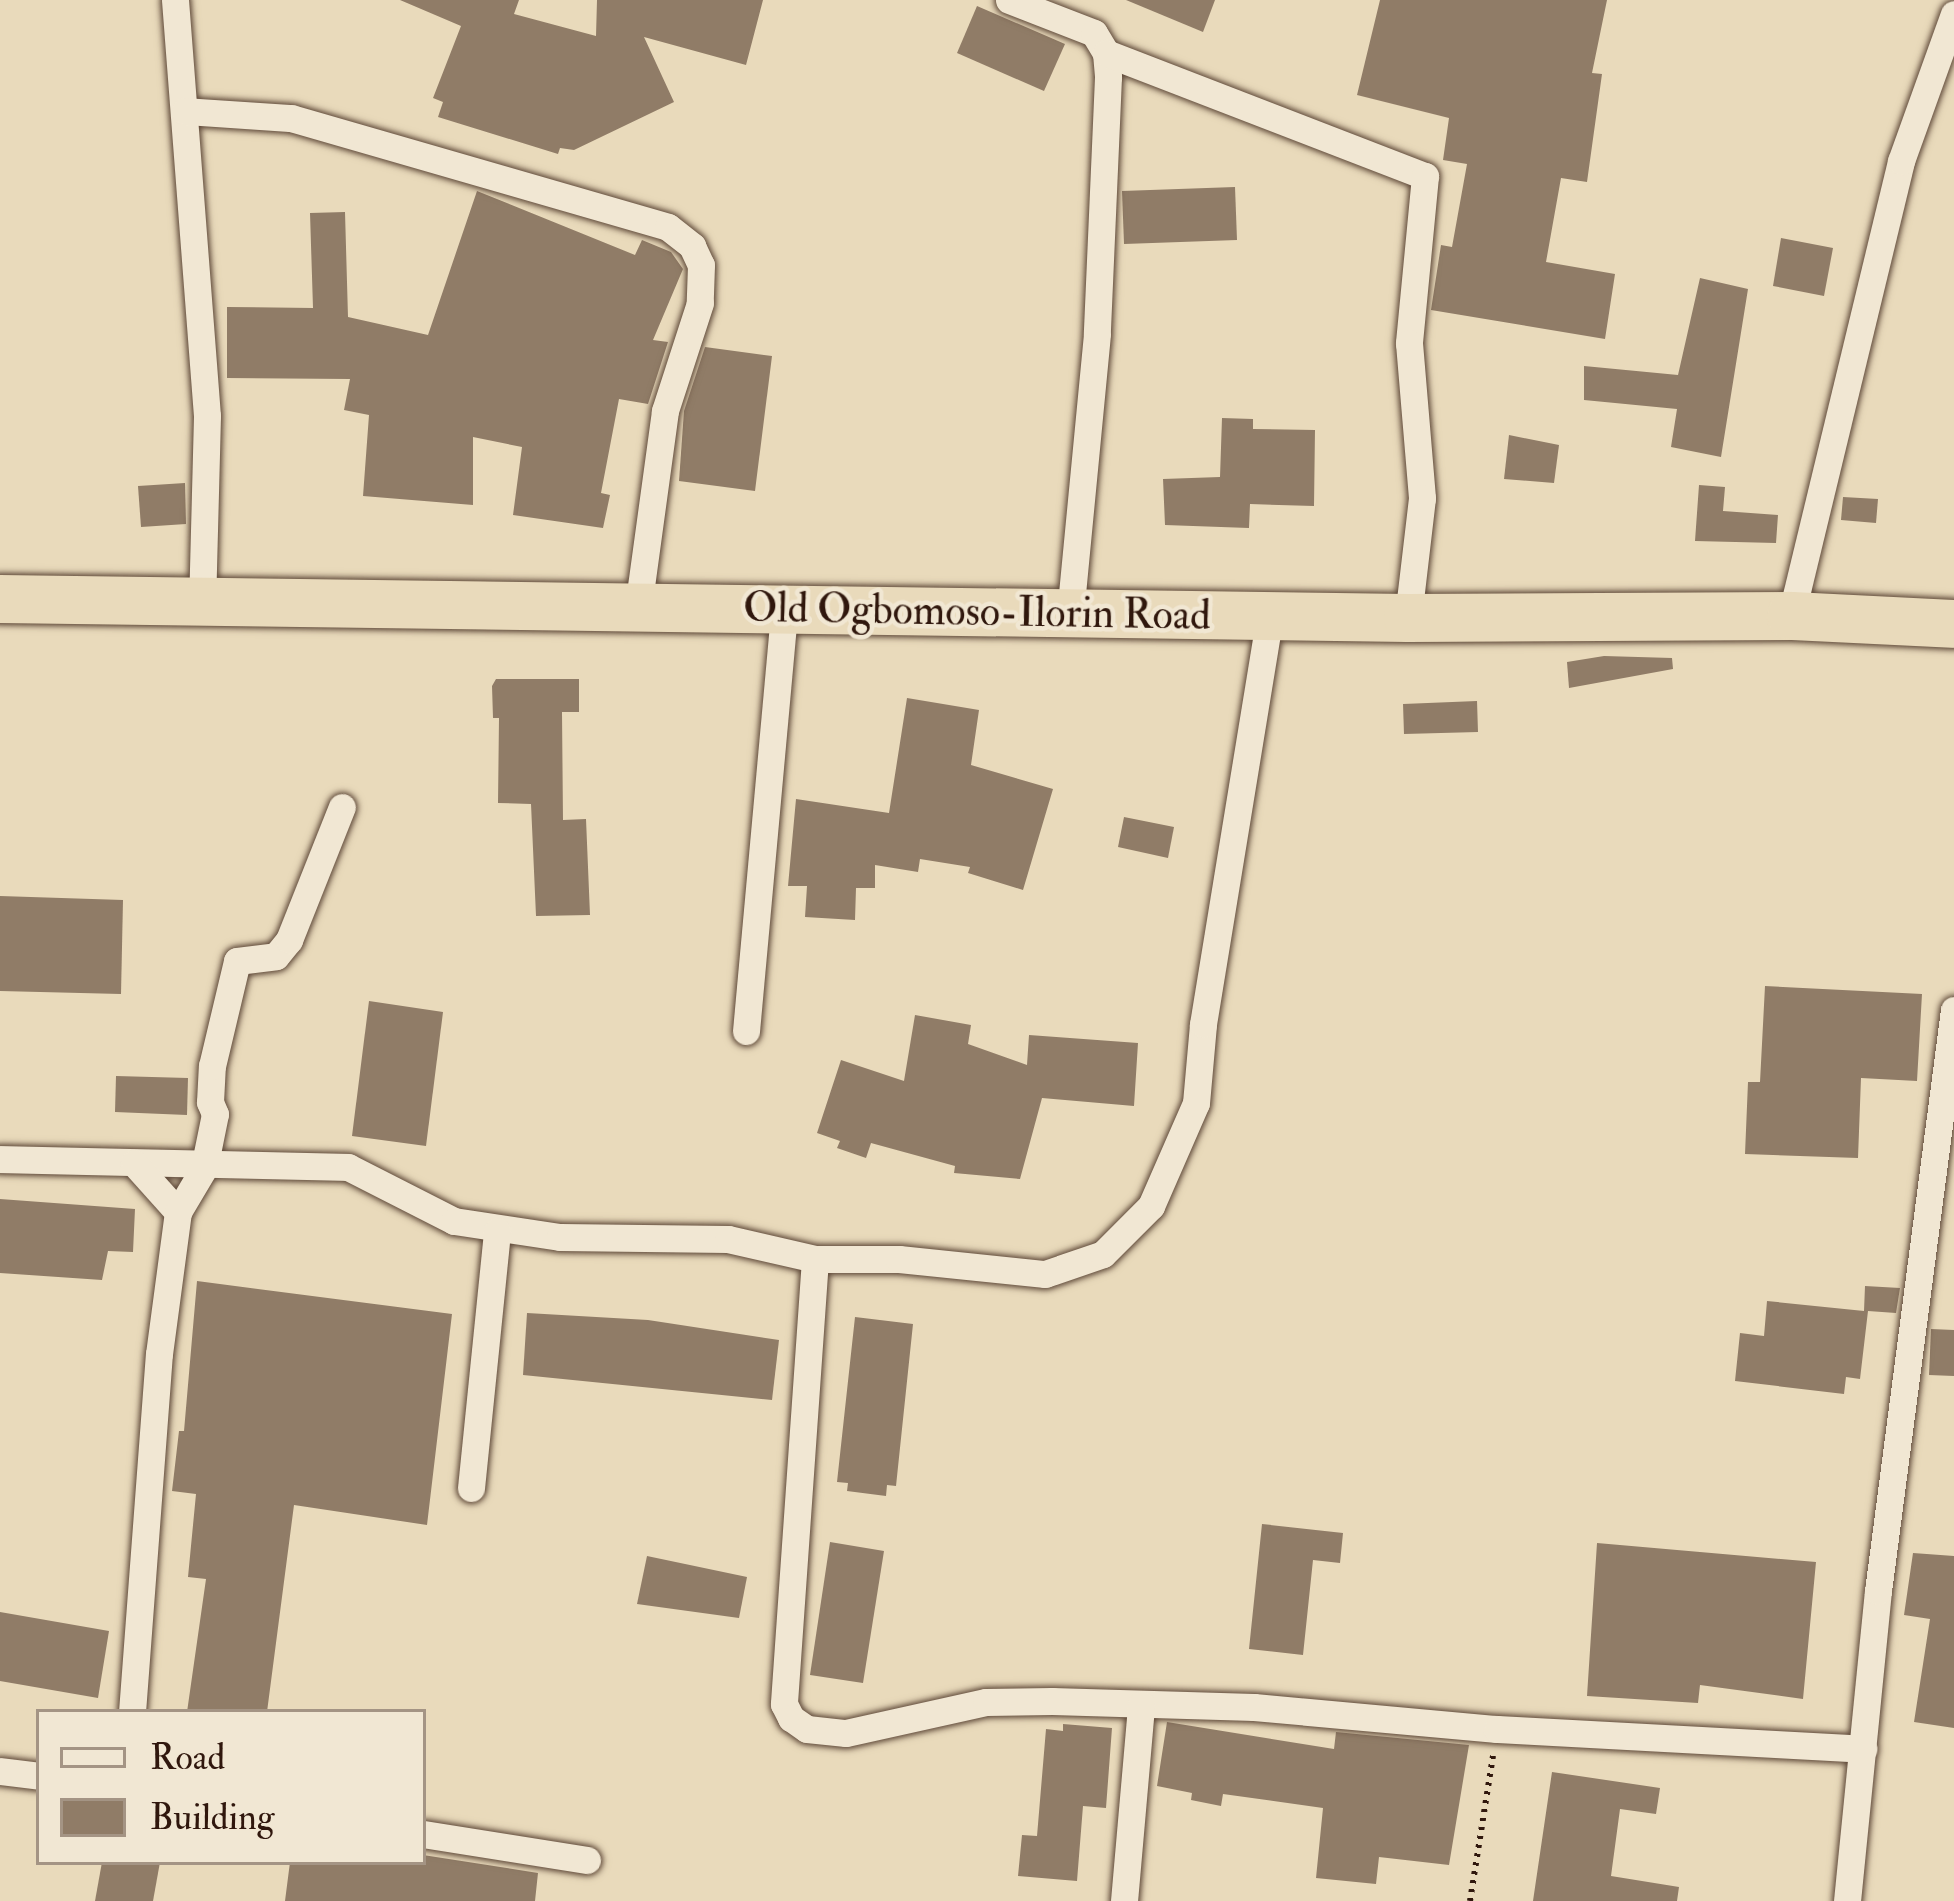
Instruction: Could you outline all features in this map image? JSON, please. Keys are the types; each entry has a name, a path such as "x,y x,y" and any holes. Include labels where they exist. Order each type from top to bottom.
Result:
{"highway":[{"name":"Old Ogbomoso-Ilorin Road","path":"0,599 1408,618 1791,616 1954,624"}],"street":[{"path":"175,0 207,416 202,602"},
{"path":"1009,0 1094,33 1106,53 1097,334 1070,614"},
{"path":"1791,616 1901,161 1954,14"},
{"path":"1106,53 1425,176 1409,343 1422,498 1408,618"},
{"path":"185,111 291,118 668,226 692,246 701,266 700,303 665,411 638,608"},
{"path":"746,1031 784,610"},
{"path":"0,1159 204,1168 348,1167 454,1221 497,1231 728,1239 815,1258 899,1258 1046,1274 1103,1254 1151,1206 1196,1102 1203,1024 1270,616"},
{"path":"132,1709 159,1354 178,1212 204,1168 214,1114 212,1066 237,961 276,956 289,940 342,807"},
{"path":"1847,1901 1877,1591 1954,1010"},
{"path":"134,1163 178,1212"},
{"path":"471,1487 497,1231"},
{"path":"815,1258 784,1704 791,1718 807,1729 846,1733 986,1702 1254,1707 1497,1729 1864,1749"},
{"path":"1124,1901 1142,1705"},
{"path":"0,1771 36,1776"},
{"path":"426,1834 587,1860"}],"path":[{"path":"1470,1901 1497,1729"}],"building":[{"path":"400,0 519,0 514,14 596,36 597,0 763,0 746,65 644,37 674,102 574,150 560,148 558,154 438,117 443,102 433,98 461,26"},
{"path":"1126,0 1215,0 1203,32"},
{"path":"1380,0 1607,0 1592,73 1602,74 1587,182 1561,178 1546,262 1615,274 1605,339 1431,310 1441,245 1452,247 1467,164 1443,160 1449,118 1357,95"},
{"path":"977,6 1065,44 1044,91 957,53"},
{"path":"1235,187 1237,240 1124,244 1122,191"},
{"path":"477,191 635,255 642,240 671,252 683,269 653,340 668,342 648,404 619,399 601,493 610,495 603,528 513,515 522,447 473,437 473,505 363,496 369,415 344,410 350,379 227,378 227,307 313,308 310,213 345,212 348,317 428,335"},
{"path":"1781,238 1833,248 1824,296 1773,286"},
{"path":"1700,278 1748,289 1721,457 1671,447 1677,409 1584,400 1584,366 1678,375"},
{"path":"705,347 772,356 755,491 679,481 684,411"},
{"path":"1222,418 1253,419 1253,429 1315,430 1314,506 1250,504 1249,528 1165,525 1163,479 1220,477"},
{"path":"1509,435 1559,445 1554,483 1504,479"},
{"path":"185,483 186,524 141,527 138,486"},
{"path":"1699,485 1725,487 1723,511 1778,515 1776,543 1695,541"},
{"path":"1843,497 1878,499 1876,523 1841,520"},
{"path":"1604,656 1672,658 1673,669 1569,688 1567,662"},
{"path":"496,679 579,679 579,712 562,712 563,820 586,819 590,915 536,916 531,804 498,803 499,718 493,718 492,686"},
{"path":"907,698 979,710 971,765 1053,789 1023,890 968,873 970,867 920,859 918,872 875,865 875,888 856,888 855,920 805,917 807,886 788,886 796,799 889,813"},
{"path":"1477,701 1478,732 1404,734 1403,704"},
{"path":"1124,817 1174,827 1168,858 1118,847"},
{"path":"0,896 123,900 121,994 0,991"},
{"path":"1765,986 1922,994 1917,1081 1861,1078 1858,1158 1745,1154 1748,1082 1760,1082"},
{"path":"369,1001 443,1012 426,1146 352,1136"},
{"path":"915,1015 971,1025 968,1044 1027,1065 1029,1035 1138,1043 1134,1106 1042,1098 1020,1179 954,1173 955,1166 871,1143 866,1158 837,1148 840,1141 817,1133 841,1060 904,1081"},
{"path":"116,1076 188,1078 187,1115 115,1112"},
{"path":"0,1199 135,1209 133,1252 108,1251 102,1280 0,1273"},
{"path":"197,1281 452,1314 427,1525 294,1505 267,1709 187,1709 206,1579 188,1577 196,1494 172,1491 179,1431 184,1431"},
{"path":"1865,1286 1900,1288 1896,1313 1868,1311 1860,1379 1846,1377 1844,1394 1735,1381 1740,1333 1764,1336 1767,1301 1864,1311"},
{"path":"527,1313 648,1320 779,1340 772,1400 523,1375"},
{"path":"855,1317 913,1324 896,1486 887,1485 886,1496 847,1491 848,1483 837,1482"},
{"path":"1931,1329 1954,1330 1954,1376 1929,1375"},
{"path":"1262,1524 1343,1533 1340,1563 1313,1560 1303,1655 1249,1649"},
{"path":"830,1542 884,1551 863,1683 810,1675"},
{"path":"1597,1543 1816,1562 1803,1699 1700,1685 1698,1703 1587,1696"},
{"path":"1913,1553 1954,1556 1954,1728 1914,1722 1930,1619 1904,1615"},
{"path":"647,1556 747,1577 739,1618 637,1604"},
{"path":"0,1612 109,1631 98,1698 0,1681"},
{"path":"1167,1722 1334,1749 1336,1732 1469,1745 1449,1865 1379,1857 1376,1884 1316,1878 1323,1808 1223,1794 1221,1806 1191,1800 1192,1793 1157,1786"},
{"path":"1063,1724 1112,1728 1106,1808 1083,1806 1077,1881 1018,1876 1022,1835 1037,1836 1046,1729 1063,1731"},
{"path":"1552,1772 1660,1788 1656,1814 1620,1809 1611,1876 1679,1887 1677,1901 1533,1901"},
{"path":"426,1855 538,1873 535,1901 285,1901 290,1865 426,1865"},
{"path":"101,1865 159,1865 153,1901 95,1901"}]}
